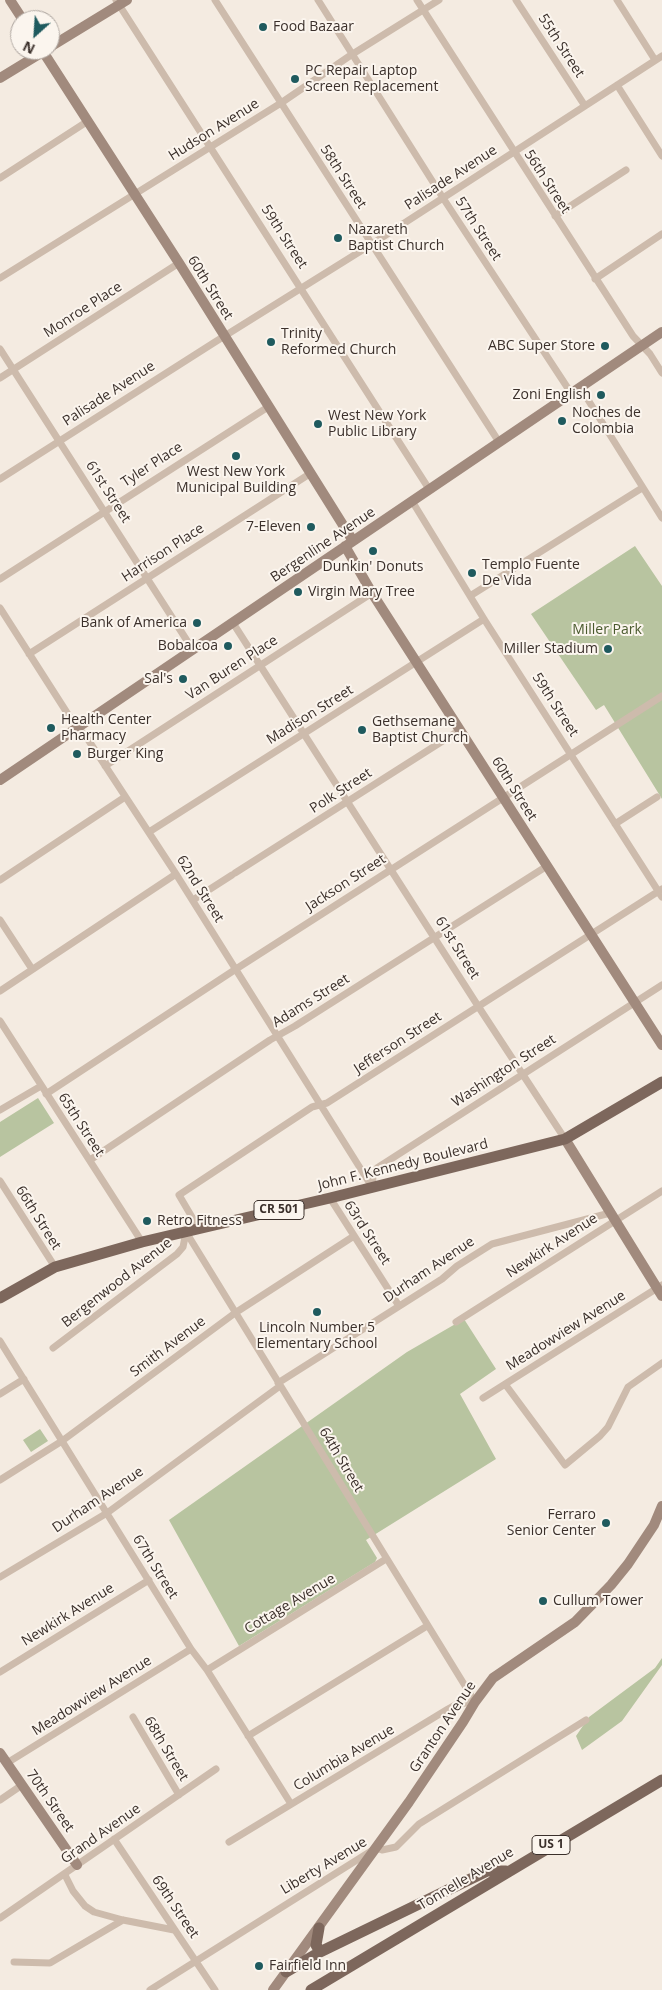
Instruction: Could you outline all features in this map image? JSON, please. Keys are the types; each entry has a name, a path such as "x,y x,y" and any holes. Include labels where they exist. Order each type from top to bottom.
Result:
{"main road":[{"name":"John F. Kennedy Boulevard","path":"0,1298 54,1267 142,1242 565,1140 662,1082"},
{"name":"Tonnelle Avenue","path":"311,1990 662,1780"},
{"path":"286,1972 320,1952 487,1871 508,1871"},
{"path":"319,1928 316,1945 320,1952"}],"street":[{"name":"58th Street","path":"216,0 499,442"},
{"name":"57th Street","path":"318,0 443,198 571,393"},
{"name":"56th Street","path":"417,0 595,279 633,336 650,354 662,372"},
{"name":"Hudson Avenue","path":"0,278 281,103 351,55 439,0"},
{"name":"55th Street","path":"516,0 585,106"},
{"path":"617,0 655,60"},
{"path":"60,41 121,2"},
{"name":"59th Street","path":"121,2 210,146 429,489"},
{"name":"Palisade Avenue","path":"0,480 224,336 372,244 662,56"},
{"path":"0,78 29,60"},
{"name":"60th Street","path":"51,60 311,473 349,544 372,593 662,1045"},
{"path":"618,85 662,156"},
{"path":"0,178 88,121"},
{"path":"555,216 626,170"},
{"path":"595,279 662,234"},
{"name":"Monroe Place","path":"0,378 179,263"},
{"name":"Bergenline Avenue","path":"1,776 79,728 662,332"},
{"name":"61st Street","path":"0,349 193,650"},
{"path":"580,387 662,518"},
{"name":"Tyler Place","path":"0,579 268,406"},
{"name":"Harrison Place","path":"29,654 311,473"},
{"path":"470,596 642,488"},
{"name":"59th Street","path":"412,501 484,619 615,824 661,892"},
{"name":"Van Buren Place","path":"105,766 372,593"},
{"name":"62nd Street","path":"0,608 176,874 372,1187"},
{"name":"Madison Street","path":"149,832 484,619"},
{"name":"61st Street","path":"233,623 660,1290"},
{"name":"Jackson Street","path":"46,1094 236,969 662,696"},
{"name":"Polk Street","path":"192,900 460,730"},
{"path":"615,824 657,796"},
{"path":"0,880 125,797"},
{"name":"Adams Street","path":"90,1160 270,1040 278,1037 435,939 546,866"},
{"path":"0,992 176,874"},
{"name":"Jefferson Street","path":"199,1229 179,1195 312,1107 327,1103 590,935 661,892"},
{"path":"0,920 32,969"},
{"name":"Washington Street","path":"372,1187 373,1177 377,1168 522,1073 662,985"},
{"name":"65th Street","path":"0,1021 142,1242"},
{"path":"0,1110 41,1086"},
{"name":"66th Street","path":"0,1181 54,1267"},
{"name":"Newkirk Avenue","path":"456,1322 613,1217 662,1191"},
{"name":"63rd Street","path":"330,1198 399,1306"},
{"name":"Durham Avenue","path":"0,1577 107,1512 279,1385 442,1279 457,1266 492,1244 613,1217"},
{"name":"64th Street","path":"186,1232 475,1702"},
{"name":"Bergenwood Avenue","path":"53,1348 177,1254 183,1247 186,1232"},
{"name":"Smith Avenue","path":"0,1480 62,1441 235,1313 354,1236"},
{"name":"Meadowview Avenue","path":"483,1398 660,1290"},
{"name":"67th Street","path":"0,1341 191,1649 207,1670 291,1804"},
{"path":"505,1384 565,1465 608,1427 628,1387 662,1363"},
{"path":"0,1394 24,1379"},
{"name":"Granton Avenue","path":"273,1990 376,1848 493,1678 575,1622 606,1591 654,1525 662,1506"},
{"name":"Cottage Avenue","path":"207,1670 386,1559"},
{"name":"Newkirk Avenue","path":"0,1672 149,1580"},
{"path":"248,1736 427,1626"},
{"name":"Meadowview Avenue","path":"7,1763 191,1649"},
{"name":"Columbia Avenue","path":"229,1842 448,1709 457,1704 475,1702"},
{"name":"68th Street","path":"133,1717 179,1795"},
{"name":"Liberty Avenue","path":"150,1990 376,1848 382,1850 396,1847 419,1824 586,1720"},
{"name":"70th Street","path":"0,1753 77,1865"},
{"name":"Grand Avenue","path":"0,1918 216,1770"},
{"path":"0,1800 22,1785"},
{"name":"69th Street","path":"114,1839 215,1990"},
{"path":"65,1874 73,1891 85,1906 94,1912 174,1930"},
{"path":"14,1962 50,1963 123,1920"}],"green space":[{"name":"Miller Park","path":"635,546 662,586 662,799 604,705 596,710 531,614"},
{"path":"38,1098 54,1123 0,1157 0,1122"},
{"path":"464,1319 496,1369 460,1394 496,1459 366,1540 377,1558 375,1562 239,1646 169,1520 407,1352"},
{"path":"40,1429 48,1441 31,1452 23,1440"},
{"path":"662,1658 662,1665 622,1721 582,1750 576,1736 589,1717 655,1668"}],"place":[{"name":"Food Bazaar","path":"263,27"},
{"name":"PC Repair Laptop Screen Replacement","path":"295,79"},
{"name":"Nazareth Baptist Church","path":"338,238"},
{"name":"Trinity Reformed Church","path":"271,342"},
{"name":"ABC Super Store","path":"605,346"},
{"name":"Zoni English","path":"601,395"},
{"name":"Noches de Colombia","path":"562,421"},
{"name":"West New York Public Library","path":"318,424"},
{"name":"West New York Municipal Building","path":"236,456"},
{"name":"7-Eleven","path":"311,527"},
{"name":"Dunkin' Donuts","path":"373,551"},
{"name":"Templo Fuente De Vida","path":"472,573"},
{"name":"Virgin Mary Tree","path":"298,592"},
{"name":"Bank of America","path":"197,623"},
{"name":"Bobalcoa","path":"228,646"},
{"name":"Miller Stadium","path":"608,649"},
{"name":"Sal's","path":"183,679"},
{"name":"Health Center Pharmacy","path":"51,728"},
{"name":"Gethsemane Baptist Church","path":"362,730"},
{"name":"Burger King","path":"77,754"},
{"name":"Retro Fitness","path":"147,1221"},
{"name":"Lincoln Number 5 Elementary School","path":"317,1312"},
{"name":"Ferraro Senior Center","path":"606,1523"},
{"name":"Cullum Tower","path":"543,1601"},
{"name":"Fairfield Inn","path":"259,1966"}]}
